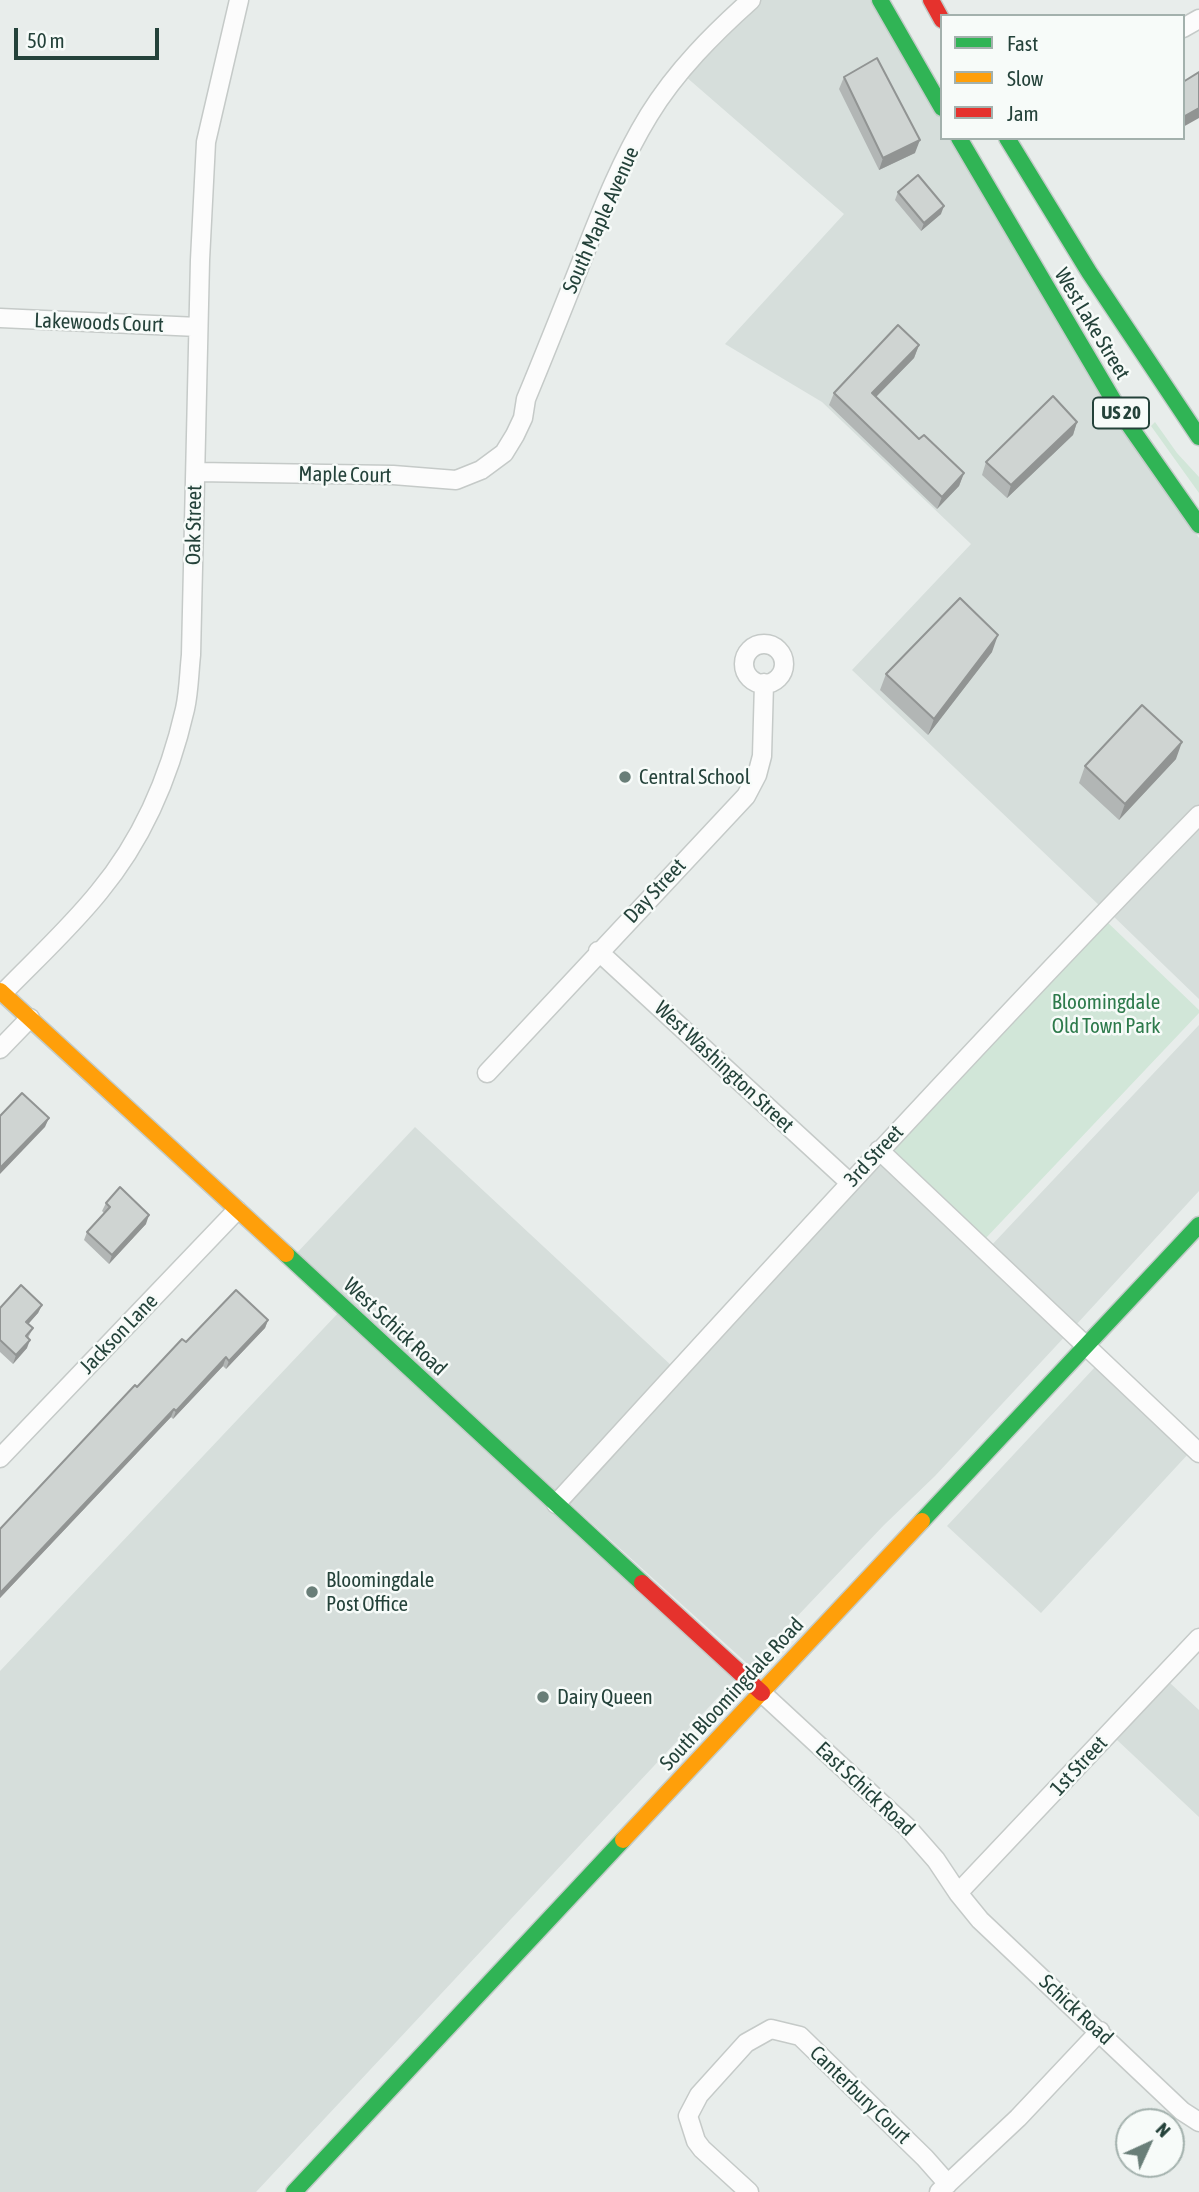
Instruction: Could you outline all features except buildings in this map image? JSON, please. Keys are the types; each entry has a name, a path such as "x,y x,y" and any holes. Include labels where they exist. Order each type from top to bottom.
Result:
{"main road":[{"path":"880,0 940,105"},
{"path":"931,0 940,16"},
{"name":"West Lake Street","path":"964,140 1122,415 1199,525"},
{"name":"West Lake Street","path":"1008,140 1097,283 1199,437"},
{"name":"West Schick Road","path":"1,992 762,1693"},
{"name":"South Bloomingdale Road","path":"294,2192 1199,1225"}],"street":[{"name":"Oak Street","path":"1,992 99,893 122,862 151,812 171,763 186,706 191,655 198,327 206,142 239,0"},
{"name":"South Maple Avenue","path":"491,463 504,453 523,418 526,399 607,200 650,114 679,74 716,32 751,0"},
{"name":"Lakewoods Court","path":"0,318 198,327"},
{"name":"Maple Court","path":"196,472 393,475 456,480 491,463"},
{"name":"Day Street","path":"487,1073 598,951 746,796 757,775 762,756 764,683"},
{"name":"3rd Street","path":"556,1504 849,1182 1199,815"},
{"name":"West Washington Street","path":"598,951 849,1182"},
{"path":"0,1049 30,1018"},
{"path":"879,1150 1199,1453"},
{"name":"Jackson Lane","path":"0,1458 237,1210"},
{"name":"1st Street","path":"958,1893 1199,1638"},
{"name":"East Schick Road","path":"762,1693 907,1827 936,1860 958,1893"},
{"name":"Schick Road","path":"958,1893 980,1920 1005,1944 1182,2111 1199,2122"},
{"name":"Canterbury Court","path":"749,2192 702,2149 696,2141 688,2116 699,2095 746,2043 771,2029 800,2036 925,2158 944,2188 1018,2118 1100,2031"}],"shaded area":[{"path":"758,0 874,0 940,116 940,140 954,140 1199,538 1199,806 1101,907 852,670 971,544 822,402 725,344 844,214 685,76"},
{"path":"1199,818 1199,999 1109,912"},
{"path":"1199,1025 1199,1191 1075,1326 989,1248"},
{"path":"415,1127 673,1367 880,1156 1069,1332 935,1476 884,1525 750,1666 295,1255"},
{"path":"340,1311 737,1677 256,2192 0,2192 0,1671"},
{"path":"1096,1366 1190,1452 1041,1613 947,1526"},
{"path":"1170,1683 1199,1710 1199,1817 1116,1739"}],"green space":[{"path":"1155,422 1177,453 1199,477 1199,493 1151,426"},
{"name":"Bloomingdale Old Town Park","path":"1104,919 1199,1010 1199,1013 985,1239 889,1149"}],"traffic: fast":[{"path":"880,0 940,105"},
{"path":"960,140 1122,415 1199,525"},
{"path":"1008,140 1089,272 1199,437"},
{"path":"922,1521 1199,1225"},
{"path":"286,1254 642,1583"},
{"path":"294,2192 623,1840"}],"traffic: slow":[{"path":"0,991 286,1254"},
{"path":"623,1840 922,1521"}],"traffic: jam":[{"path":"931,0 940,16"},
{"path":"642,1583 762,1693"}],"place":[{"name":"Central School","path":"625,777"},
{"name":"Bloomingdale Post Office","path":"312,1592"},
{"name":"Dairy Queen","path":"543,1697"}]}
